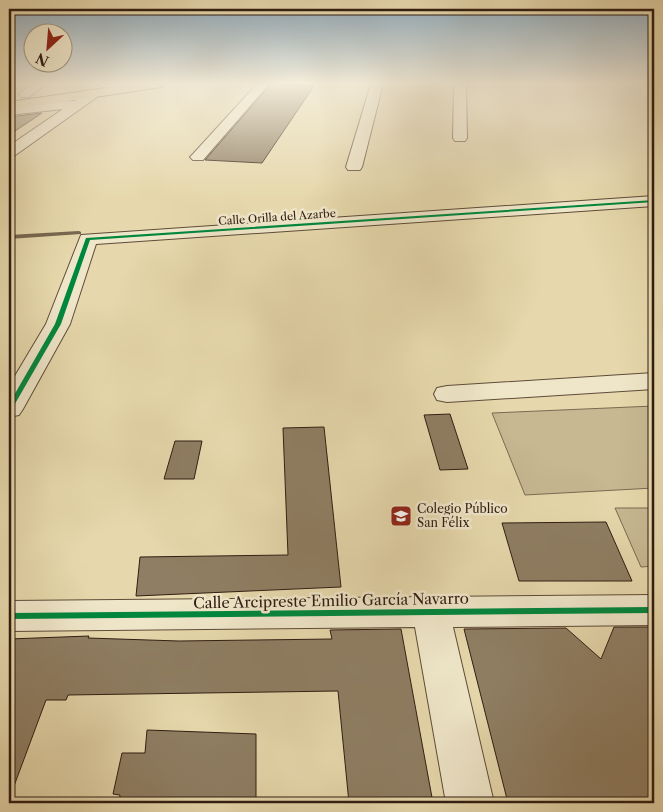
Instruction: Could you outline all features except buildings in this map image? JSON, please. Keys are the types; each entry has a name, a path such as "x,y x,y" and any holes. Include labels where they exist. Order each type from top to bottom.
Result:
{"street":[{"path":"9,153 54,122"},
{"path":"198,157 230,122"},
{"path":"354,167 366,122"},
{"path":"460,122 460,138"},
{"name":"Calle Orilla del Azarbe","path":"9,409 58,324 88,240 654,201"},
{"path":"447,394 654,381"},
{"name":"Calle Arcipreste Emilio García Navarro","path":"9,616 654,610"},
{"path":"431,613 470,803"}],"shaded area":[{"path":"654,406 654,488 525,495 492,413"},
{"path":"615,508 654,508 654,566 641,567"}],"waterway":[{"path":"9,237 79,233"}],"cycle path":[{"path":"9,409 58,324 88,239 654,201"},
{"path":"9,616 654,610"}],"place":[{"name":"Colegio Público San Félix","path":"401,516"}]}
